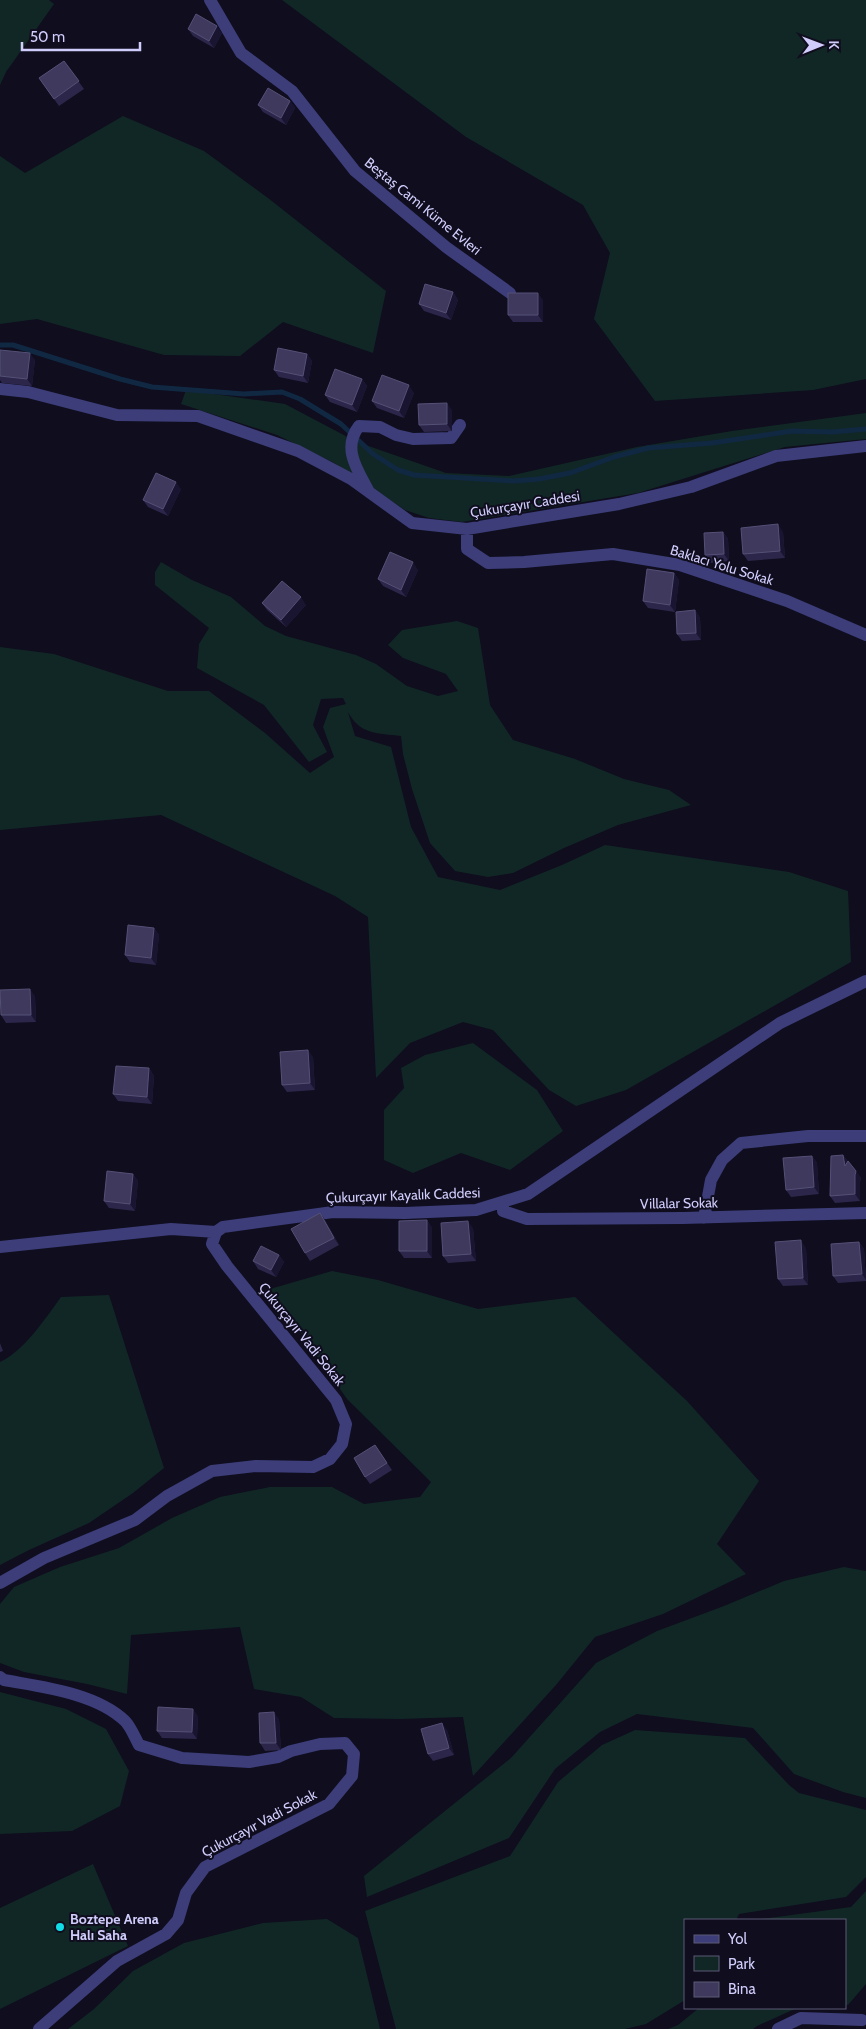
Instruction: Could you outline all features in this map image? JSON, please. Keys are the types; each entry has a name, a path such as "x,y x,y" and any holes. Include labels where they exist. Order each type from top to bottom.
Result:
{"street":[{"name":"Beştaş Cami Küme Evleri","path":"210,0 241,53 292,91 355,171 446,247 510,293"},
{"name":"Çukurçayır Caddesi","path":"0,389 28,392 117,414 198,416 298,451 351,479 412,523 467,529 619,504 691,487 776,456 866,446"},
{"path":"370,492 355,464 350,448 354,433 360,426 380,427 396,435 428,440 450,438 460,425"},
{"name":"Baklacı Yolu Sokak","path":"467,529 467,549 488,563 524,562 613,554 680,565 787,601 866,635"},
{"name":"Çukurçayır Kayalık Caddesi","path":"0,1247 171,1229 216,1232 223,1227 333,1212 404,1213 467,1210 503,1203 528,1194 780,1023 866,981"},
{"path":"704,1218 711,1180 722,1160 742,1143 808,1136 866,1136"},
{"name":"Villalar Sokak","path":"503,1203 503,1211 527,1219 704,1218 866,1213"},
{"name":"Çukurçayır Vadi Sokak","path":"0,1583 44,1558 135,1520 167,1496 212,1471 256,1466 313,1467 330,1459 342,1444 346,1424 336,1400 227,1266 212,1244 216,1232"},
{"name":"Çukurçayır Vadi Sokak","path":"0,1677 4,1680 60,1690 104,1706 126,1722 139,1745 182,1758 249,1762 278,1757 320,1744 345,1743 354,1754 352,1776 329,1804 205,1868 186,1893 178,1920 166,1934 117,1961 39,2029"},
{"path":"778,2029 801,2018 862,2020"}],"green space":[{"path":"0,0 49,0 54,4 6,72 0,85"},
{"path":"282,0 866,0 866,379 813,390 655,401 594,319 610,253 583,205 466,137"},
{"path":"123,116 204,151 268,198 386,291 373,353 283,322 240,356 164,355 37,319 0,324 0,156 25,173"},
{"path":"186,390 285,404 357,442 446,473 509,476 637,447 732,431 866,413 866,439 785,447 638,493 462,522 429,518 405,510 334,463 277,435 181,404"},
{"path":"161,562 192,580 231,597 265,626 286,636 356,655 376,664 407,686 438,696 458,691 446,674 403,658 388,645 402,630 457,621 478,628 490,705 513,740 575,759 624,779 669,790 691,805 618,825 564,848 513,873 488,877 455,871 430,843 412,789 403,754 401,736 370,732 358,725 348,712 355,736 391,747 411,827 438,877 500,890 605,845 789,872 848,891 851,962 626,1090 576,1106 549,1090 493,1030 463,1022 410,1043 376,1078 368,917 335,896 161,815 0,830 0,647 54,654 168,691 209,691 265,733 310,773 334,757 323,727 330,708 346,704 343,698 321,699 313,725 327,752 309,762 264,705 197,668 199,644 209,628 155,585 155,572"},
{"path":"473,1043 537,1090 563,1131 510,1170 461,1153 413,1173 384,1160 384,1110 404,1088 401,1068 425,1055"},
{"path":"332,1271 378,1280 478,1309 575,1297 687,1401 759,1481 717,1544 746,1574 663,1614 595,1637 556,1685 473,1776 463,1717 400,1719 334,1718 301,1697 254,1689 240,1627 131,1635 127,1694 24,1672 0,1663 0,1604 14,1587 60,1567 119,1548 172,1518 220,1497 270,1487 332,1487 364,1504 420,1497 431,1482 347,1399 270,1289"},
{"path":"109,1295 164,1468 133,1493 89,1523 0,1565 0,1362 9,1357 26,1342 61,1297"},
{"path":"844,1567 866,1571 866,1798 843,1792 794,1774 753,1728 637,1714 600,1732 555,1769 509,1838 367,1897 364,1876 511,1758 596,1663 657,1631 784,1581"},
{"path":"0,1692 66,1709 106,1729 129,1771 120,1806 72,1831 0,1834"},
{"path":"635,1730 745,1738 789,1785 799,1793 866,1810 866,1877 846,1897 739,1914 736,1919 684,1919 684,2001 646,2024 625,2029 396,2029 365,1911 510,1856 558,1782 602,1745"},
{"name":"Boztepe Arena Halı Saha","path":"93,1864 128,1946 0,2009 0,1908"},
{"path":"866,1891 866,1984 848,2005 846,2004 846,1919 761,1919 851,1907"},
{"path":"327,1919 358,1938 380,2029 68,2029 94,2009 133,1971 184,1943 263,1923"},
{"path":"698,2009 795,2009 753,2029 668,2029 678,2025"}],"building":[{"path":"196,14 217,26 209,41 188,29"},
{"path":"64,61 79,81 54,99 39,78"},
{"path":"268,88 290,101 281,118 258,105"},
{"path":"425,284 453,292 446,313 419,304"},
{"path":"508,293 538,293 538,315 508,315"},
{"path":"278,348 307,354 303,376 274,370"},
{"path":"0,350 30,353 27,379 0,376"},
{"path":"335,369 362,379 352,405 325,395"},
{"path":"382,375 409,385 399,411 372,401"},
{"path":"447,403 447,424 419,425 418,404"},
{"path":"156,473 176,482 163,509 143,500"},
{"path":"778,524 780,551 743,554 741,528"},
{"path":"723,532 724,554 705,555 704,533"},
{"path":"390,552 413,562 401,590 378,579"},
{"path":"647,569 674,573 670,605 643,601"},
{"path":"282,581 301,597 281,620 262,603"},
{"path":"695,610 696,633 677,634 676,612"},
{"path":"128,925 154,928 151,958 125,955"},
{"path":"30,989 31,1015 1,1015 0,990"},
{"path":"308,1050 310,1083 282,1085 280,1052"},
{"path":"116,1066 149,1068 147,1097 113,1094"},
{"path":"843,1155 845,1166 848,1161 856,1171 855,1194 830,1196 831,1156"},
{"path":"812,1156 814,1187 786,1190 783,1158"},
{"path":"107,1171 133,1174 130,1204 104,1201"},
{"path":"320,1213 334,1238 305,1253 291,1229"},
{"path":"427,1220 427,1251 399,1251 399,1221"},
{"path":"468,1221 471,1254 443,1256 441,1223"},
{"path":"801,1240 803,1278 778,1279 775,1242"},
{"path":"859,1242 862,1274 833,1276 831,1244"},
{"path":"261,1246 279,1255 271,1270 253,1261"},
{"path":"375,1445 387,1463 365,1477 354,1458"},
{"path":"158,1707 193,1709 192,1732 157,1731"},
{"path":"274,1712 276,1743 260,1743 259,1713"},
{"path":"442,1723 449,1748 428,1754 421,1729"}],"waterway":[{"path":"0,345 13,345 120,379 152,387 244,394 282,392 300,399 341,424 373,454 398,470 414,475 514,481 539,479 570,473 614,457 648,448 712,443 792,431 832,432 866,429"}],"place":[{"name":"Boztepe Arena Halı Saha","path":"60,1927"}]}
